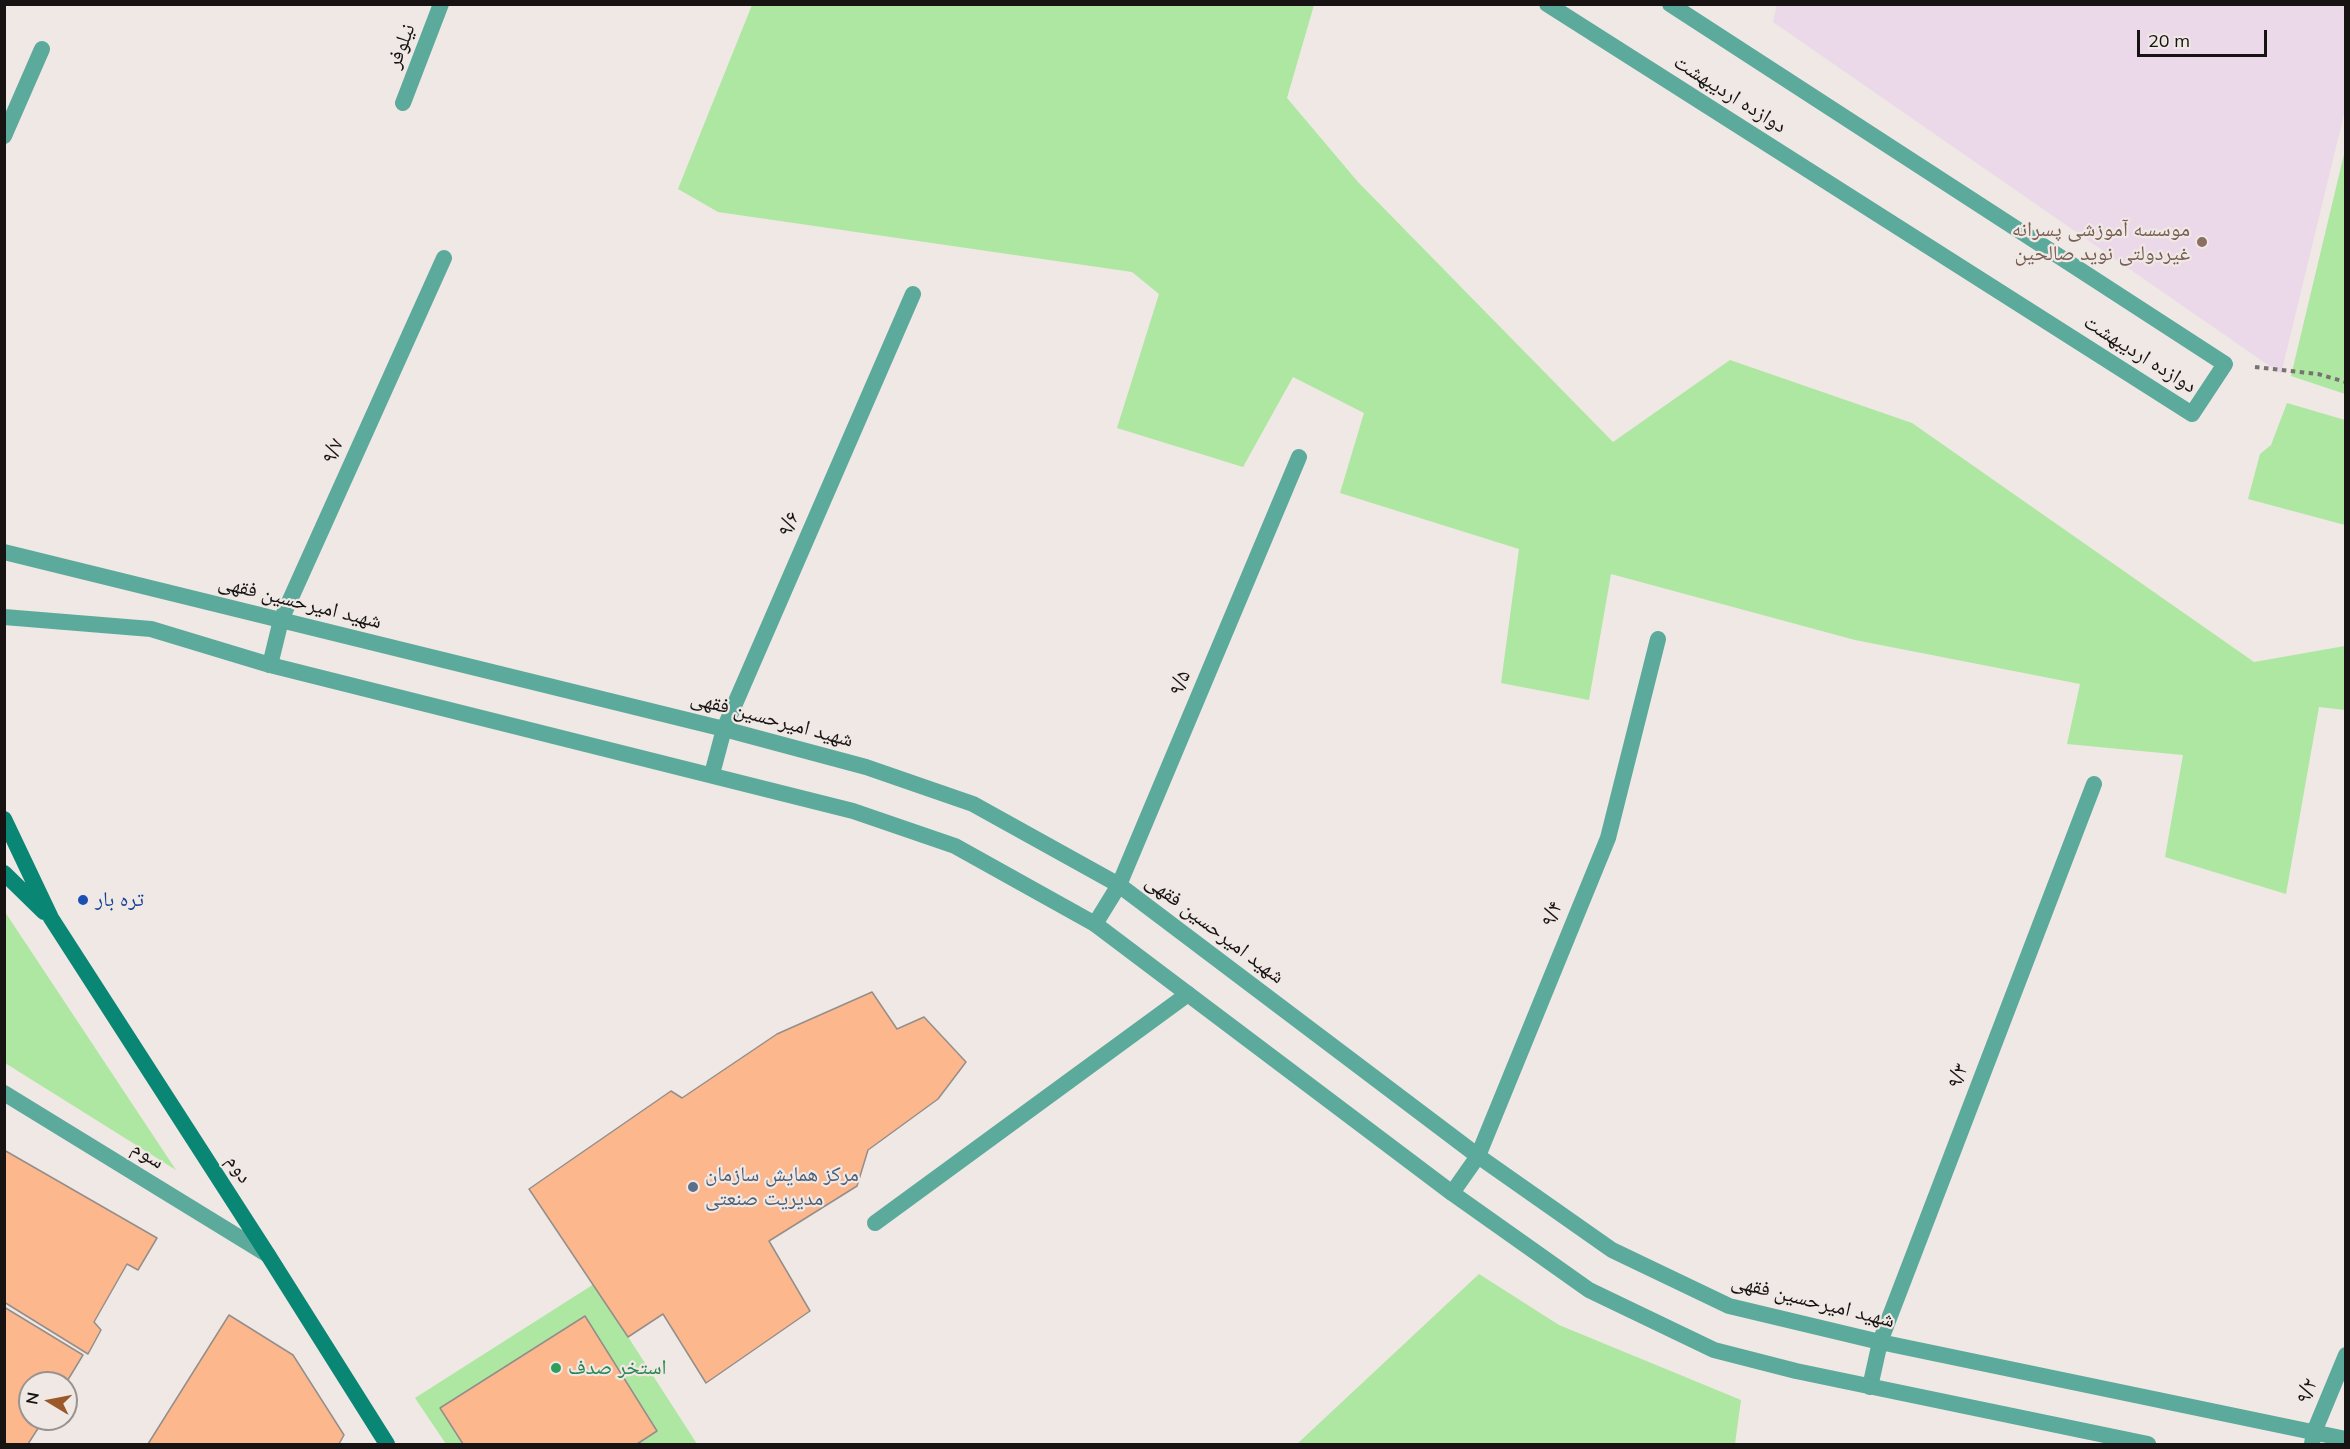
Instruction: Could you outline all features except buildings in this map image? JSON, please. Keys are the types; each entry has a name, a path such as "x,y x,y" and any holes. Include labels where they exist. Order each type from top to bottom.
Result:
{"main road":[{"name":"دوم","path":"4,819 51,918 387,1444"},
{"name":"دوم","path":"4,873 51,918"}],"street":[{"name":"نیلوفر","path":"403,103 441,4"},
{"name":"دوازده اردیبهشت","path":"1546,4 2192,414 2225,364 1670,4"},
{"path":"4,136 42,50"},
{"name":"۹/۷","path":"270,665 281,620 444,258"},
{"name":"۹/۶","path":"712,774 724,729 914,294"},
{"name":"۹/۵","path":"1095,924 1119,885 1299,457"},
{"name":"شهید امیرحسین فقهی","path":"4,552 724,729 866,767 974,804 1119,885 1478,1155 1612,1250 1729,1306 1880,1342 2313,1438 2346,1439"},
{"path":"4,617 151,629 270,665 712,774 852,811 955,846 1095,924 1452,1193 1589,1290 1714,1350 1870,1387 2148,1444"},
{"name":"۹/۴","path":"1452,1193 1478,1155 1608,838 1658,639"},
{"name":"۹/۳","path":"1870,1387 1880,1342 2094,784"},
{"path":"874,1222 1188,994"},
{"name":"سوم","path":"4,1093 268,1255"},
{"name":"۹/۲","path":"2313,1438 2346,1355"}],"path":[{"path":"2225,364 2318,374 2346,382"}],"shaded area":[{"name":"موسسه آموزشی پسرانه غیردولتی نوید صالحین","path":"1777,4 2345,5 2345,110 2281,374 1773,22"}],"green space":[{"path":"752,5 1314,5 1287,98 1358,182 1613,442 1730,360 1912,423 2254,662 2345,646 2345,710 2319,707 2286,894 2165,857 2183,755 2067,744 2080,684 1855,640 1611,574 1589,700 1501,683 1519,549 1340,493 1364,413 1293,377 1243,467 1117,428 1159,294 1132,272 718,212 678,189"},
{"path":"2345,150 2345,394 2291,376"},
{"path":"2287,403 2345,420 2345,525 2248,499 2260,454 2271,445"},
{"path":"5,912 176,1170 5,1063"},
{"path":"1479,1274 1559,1325 1741,1400 1735,1444 1297,1444"},
{"name":"استخر صدف","path":"594,1284 697,1444 446,1444 415,1398"}],"place":[{"name":"موسسه آموزشی پسرانه غیردولتی نوید صالحین","path":"2202,242"},
{"name":"تره بار","path":"83,900"},
{"name":"مرکز همایش سازمان مدیریت صنعتی","path":"693,1187"},
{"name":"استخر صدف","path":"556,1368"}]}
